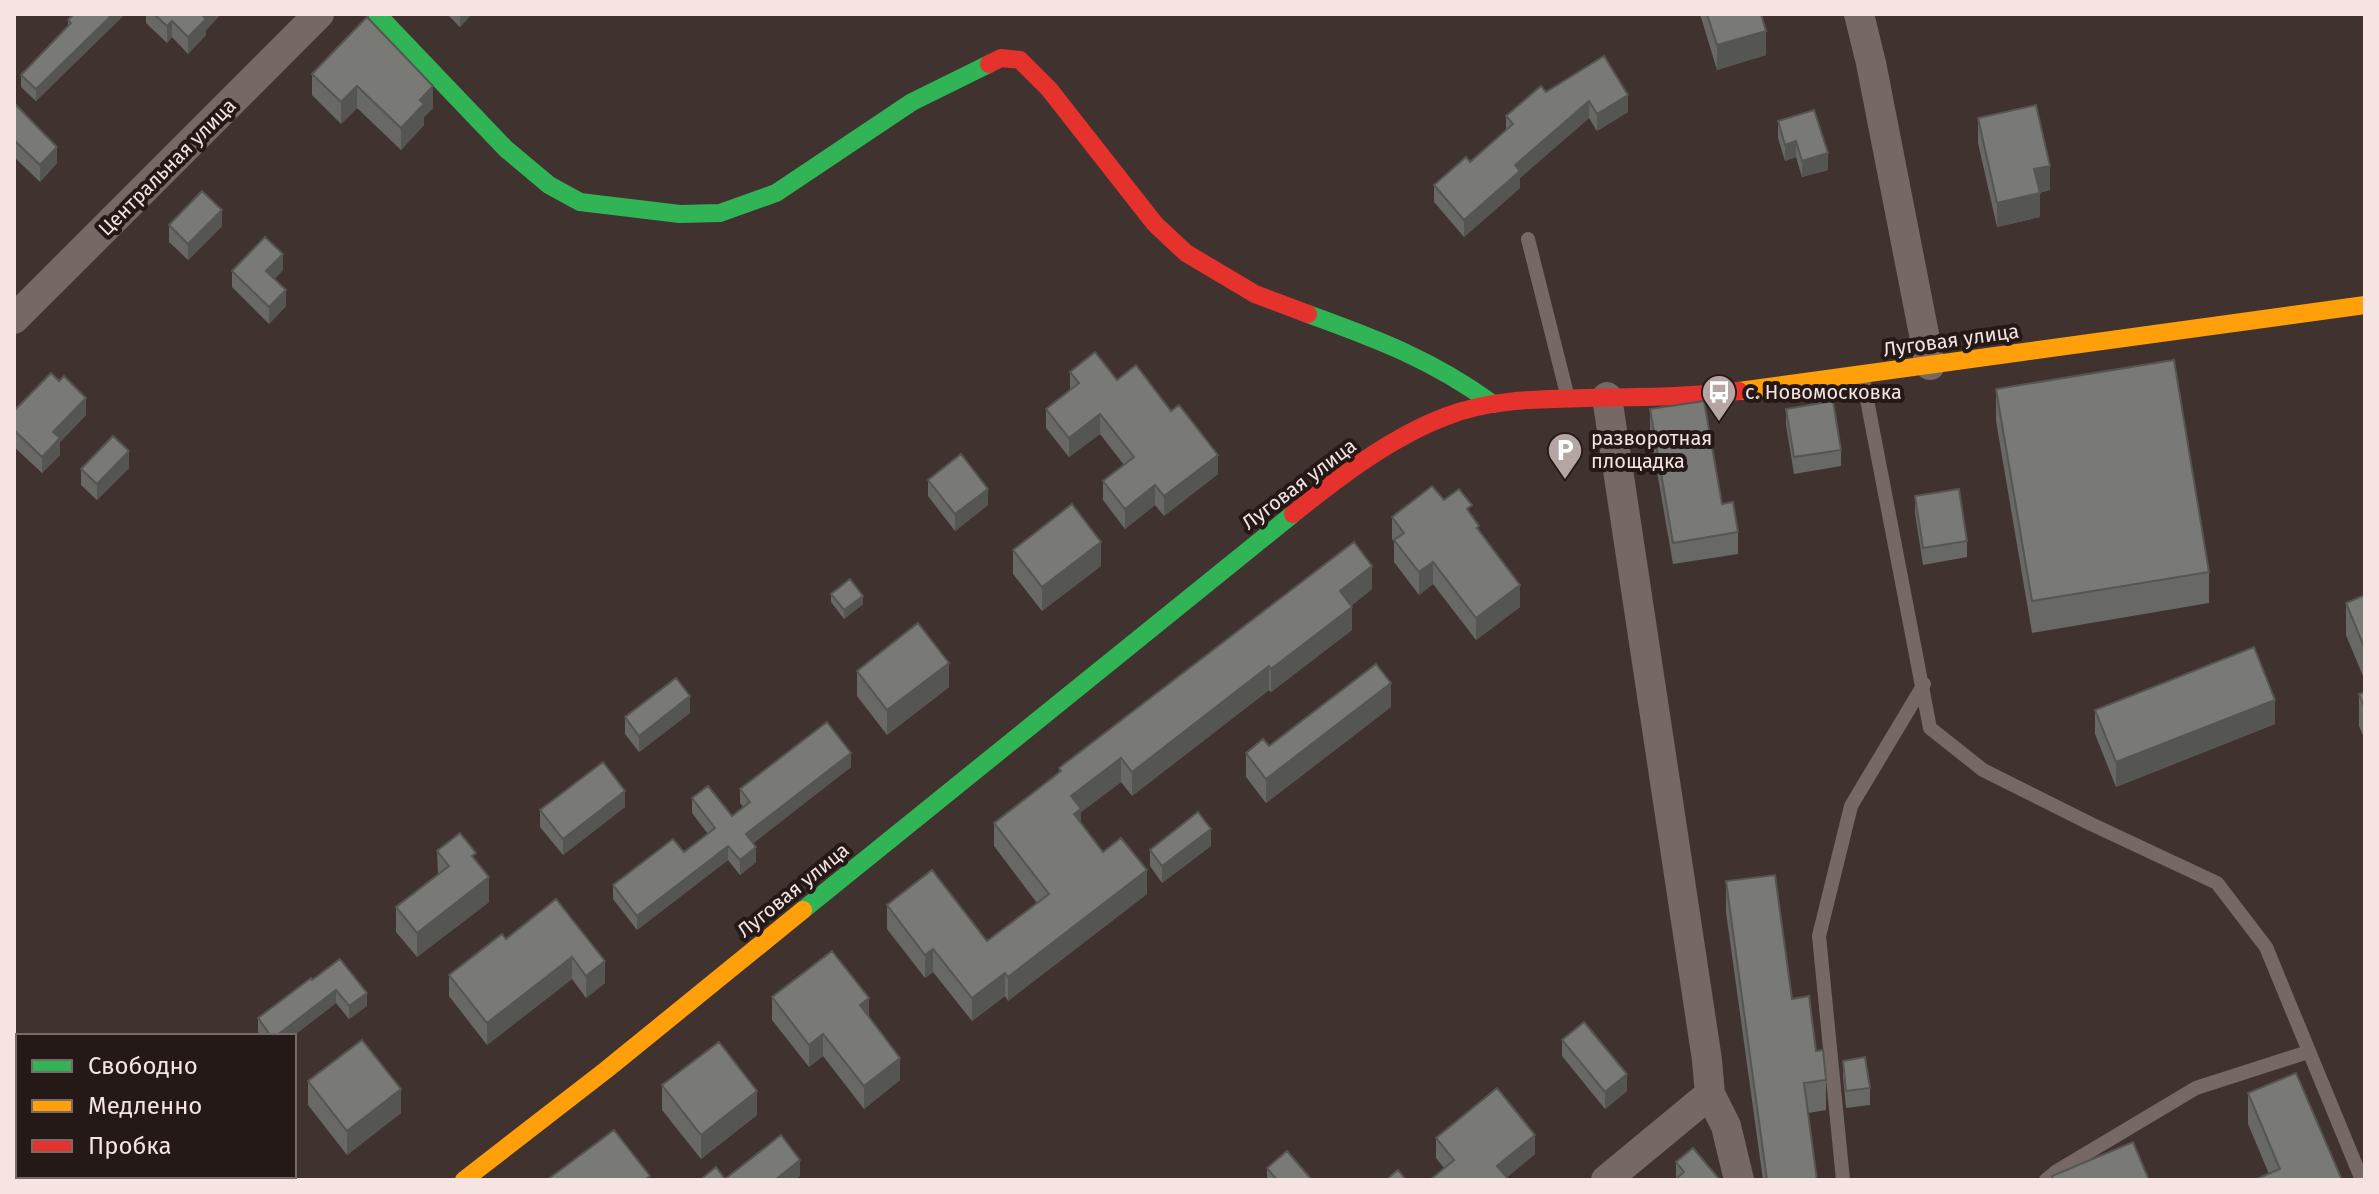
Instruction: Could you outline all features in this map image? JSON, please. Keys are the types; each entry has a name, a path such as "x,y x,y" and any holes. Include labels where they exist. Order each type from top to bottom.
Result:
{"street":[{"name":"Центральная улица","path":"14,319 319,14"},
{"path":"377,14 506,149 549,185 580,202 680,214 720,213 776,193 912,102 1001,58 1020,60 1049,89 1155,224 1186,253 1255,294 1394,345 1456,377 1493,404"},
{"path":"1859,14 1930,365"},
{"name":"Луговая улица","path":"464,1180 606,1070 1330,484 1401,439 1447,416 1493,404 1529,399 1706,395 2365,305"},
{"path":"1607,397 1710,1094 1726,1126 1739,1180"},
{"path":"1606,1180 1710,1094"}],"lane":[{"path":"1528,239 1569,399"},
{"path":"1862,375 1924,684 1930,728 1983,770 2217,883 2266,947 2362,1180"},
{"path":"1843,1180 1819,936 1851,806 1924,684"},
{"path":"2046,1180 2196,1088 2308,1052"}],"building":[{"path":"74,14 113,14 36,89 21,75 71,23 68,20"},
{"path":"154,14 205,14 206,19 188,37 172,21 167,26"},
{"path":"1707,14 1761,14 1766,31 1717,45"},
{"path":"367,17 433,86 420,100 424,104 401,128 357,86 341,102 312,74"},
{"path":"1604,56 1628,95 1597,114 1589,101 1515,165 1520,171 1464,220 1434,185 1466,157 1470,162 1513,124 1506,116 1541,86 1546,92"},
{"path":"14,103 57,147 40,165 14,140"},
{"path":"2036,105 2050,166 2034,169 2040,193 1997,203 1978,118"},
{"path":"1814,110 1828,153 1802,161 1796,141 1785,145 1778,121"},
{"path":"202,191 222,210 188,244 169,225"},
{"path":"265,237 283,254 266,271 286,290 269,307 232,271"},
{"path":"1095,352 1117,380 1136,365 1171,411 1179,405 1218,455 1164,496 1155,485 1125,509 1103,481 1134,457 1100,414 1069,438 1046,409 1079,383 1070,372"},
{"path":"2174,360 2209,572 2032,601 1996,389"},
{"path":"51,373 59,381 64,376 86,398 53,432 60,438 42,457 14,430 14,411"},
{"path":"1704,401 1722,504 1733,502 1738,532 1673,543 1650,409"},
{"path":"1833,401 1841,450 1794,457 1786,409"},
{"path":"113,436 129,451 97,484 81,469"},
{"path":"961,454 988,489 955,514 928,480"},
{"path":"1432,486 1444,500 1459,489 1472,505 1467,509 1479,526 1477,528 1520,585 1476,618 1433,562 1419,572 1394,540 1404,533 1392,517"},
{"path":"1959,489 1967,541 1923,548 1915,496"},
{"path":"1072,504 1101,542 1042,587 1013,550"},
{"path":"1354,542 1372,566 1340,591 1352,607 1271,669 1269,666 1132,772 1121,758 1071,796 1081,809 1074,814 1103,852 1121,838 1147,870 1008,977 1005,973 972,998 933,949 925,955 887,905 932,870 987,941 1049,894 994,823 1061,771 1059,768"},
{"path":"850,579 863,596 844,610 831,594"},
{"path":"2365,595 2365,649 2346,603"},
{"path":"918,623 949,663 887,710 857,671"},
{"path":"2254,647 2275,700 2116,762 2095,710"},
{"path":"1376,664 1391,683 1266,779 1246,753 1263,739 1269,746"},
{"path":"676,678 690,696 639,736 625,717"},
{"path":"2365,692 2365,709 2359,694"},
{"path":"827,722 851,753 746,834 756,847 740,860 728,846 637,916 613,885 673,839 684,852 715,828 692,798 708,786 732,816 750,802 740,789"},
{"path":"603,762 625,791 563,839 540,810"},
{"path":"1198,812 1211,829 1162,866 1150,850"},
{"path":"460,833 476,853 472,856 489,877 417,933 396,907 449,866 437,851"},
{"path":"1775,875 1792,999 1809,996 1816,1051 1823,1050 1826,1080 1804,1083 1817,1180 1767,1180 1726,881"},
{"path":"556,899 605,961 586,976 572,957 487,1023 449,975 502,934 506,939"},
{"path":"832,951 869,998 860,1005 900,1058 864,1086 823,1034 809,1045 772,997"},
{"path":"340,959 367,993 349,1006 336,990 279,1034 270,1034 258,1018"},
{"path":"1584,1022 1627,1074 1605,1092 1562,1040"},
{"path":"362,1040 401,1089 347,1131 308,1081"},
{"path":"719,1042 757,1091 701,1135 662,1085"},
{"path":"1865,1057 1870,1088 1846,1091 1843,1061"},
{"path":"2296,1073 2342,1180 2254,1180 2280,1169 2248,1093"},
{"path":"1497,1088 1535,1135 1497,1166 1509,1180 1430,1180 1454,1160 1436,1138"},
{"path":"614,1130 650,1176 644,1180 547,1180"},
{"path":"781,1135 800,1160 775,1180 700,1180 716,1167 725,1179"},
{"path":"2133,1142 2149,1180 2053,1180 2052,1176"},
{"path":"1693,1148 1720,1180 1675,1180 1684,1172 1676,1162"},
{"path":"1287,1151 1312,1180 1277,1180 1267,1168"},
{"path":"1398,1170 1406,1180 1386,1180"},
{"path":"220,1178 222,1180 180,1180"}],"traffic: fast":[{"path":"377,14 506,149 549,185 580,202 680,214 720,213 776,193 912,102 989,64"},
{"path":"1308,314 1426,363 1493,404"},
{"path":"803,910 1293,514"}],"traffic: slow":[{"path":"1739,391 2365,305"},
{"path":"464,1180 606,1070 803,910"}],"traffic: jam":[{"path":"989,64 1001,58 1020,60 1049,89 1155,224 1186,253 1255,294 1308,314"},
{"path":"1293,514 1386,446 1464,410 1533,400 1682,396 1739,391"}],"place":[{"name":"с. Новомосковка","path":"1719,423"},
{"name":"разворотная площадка","path":"1565,481"}]}
